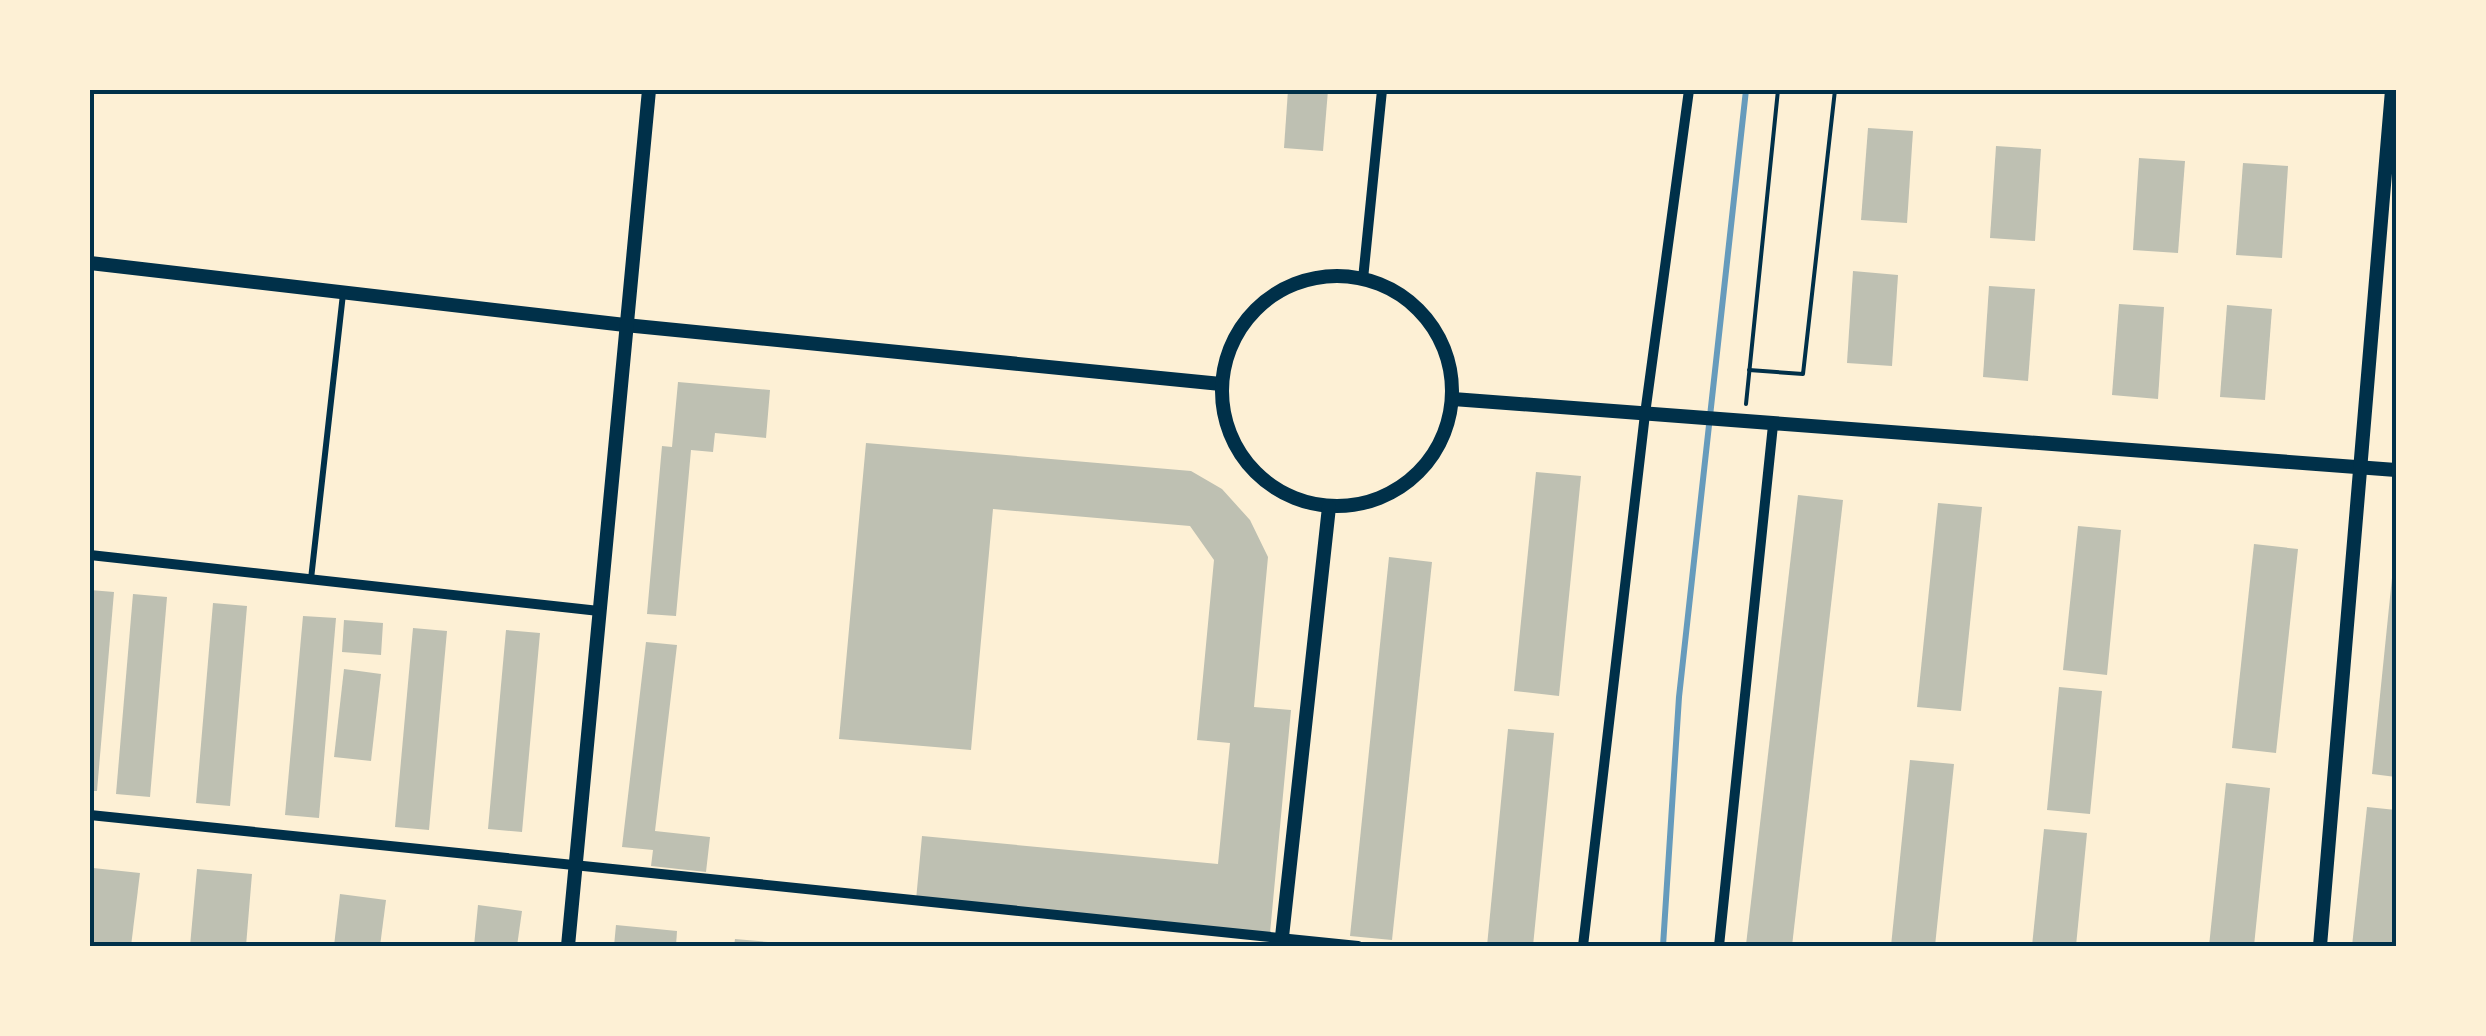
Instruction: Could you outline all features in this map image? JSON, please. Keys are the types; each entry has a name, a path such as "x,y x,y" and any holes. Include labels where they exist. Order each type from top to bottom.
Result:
{"street":[{"path":"568,946 648,90"},
{"path":"1363,279 1382,90"},
{"path":"1583,946 1646,414 1690,90"},
{"path":"2320,946 2392,90"},
{"path":"90,263 625,325 1222,384"},
{"path":"1315,278 1363,279 1389,287 1416,307 1438,333 1450,365 1452,399 1444,434 1426,466 1399,490 1365,504 1329,507 1294,499 1263,481 1239,453 1225,420 1222,384 1230,347 1250,315 1279,291 1315,278"},
{"path":"1452,399 2396,470"},
{"path":"1719,946 1774,424"},
{"path":"1281,942 1329,507"},
{"path":"90,555 599,611"},
{"path":"90,815 1281,942 1358,946"}],"lane":[{"path":"311,580 343,292"}],"path":[{"path":"1744,422 1778,90"},
{"path":"1749,370 1803,374 1835,90"}],"building":[{"path":"1288,90 1328,90 1323,151 1284,148"},
{"path":"1868,128 1913,131 1907,223 1861,220"},
{"path":"1996,146 2041,149 2035,241 1990,238"},
{"path":"2139,158 2185,161 2178,253 2133,250"},
{"path":"2243,163 2288,166 2282,258 2236,255"},
{"path":"1853,271 1898,275 1892,366 1847,363"},
{"path":"1989,286 2035,289 2028,381 1983,377"},
{"path":"2119,304 2164,307 2158,399 2112,395"},
{"path":"2227,305 2272,309 2265,400 2220,397"},
{"path":"678,382 770,390 766,438 715,433 713,452 691,450 676,616 647,614 662,446 672,447"},
{"path":"866,443 1191,471 1222,489 1250,520 1268,557 1254,707 1291,710 1270,933 916,900 922,836 1218,864 1230,743 1197,740 1214,560 1190,526 993,509 971,750 839,739"},
{"path":"1536,472 1581,476 1559,696 1514,691"},
{"path":"1798,495 1843,500 1792,946 1751,946 1746,945"},
{"path":"1938,503 1982,507 1961,711 1917,707"},
{"path":"2078,526 2121,530 2107,675 2063,670"},
{"path":"2254,544 2298,549 2276,753 2232,748"},
{"path":"1389,557 1432,562 1392,940 1350,936"},
{"path":"2396,568 2396,777 2372,774"},
{"path":"90,590 114,592 97,791 90,791"},
{"path":"133,594 167,597 150,797 116,794"},
{"path":"213,603 247,606 230,806 196,803"},
{"path":"303,616 336,618 319,818 285,815"},
{"path":"344,620 383,623 381,655 342,652"},
{"path":"413,628 447,631 429,830 395,827"},
{"path":"506,630 540,633 522,832 488,829"},
{"path":"646,642 677,645 655,831 710,837 706,872 651,866 653,850 622,847"},
{"path":"344,669 381,674 371,761 334,757"},
{"path":"2059,687 2102,691 2090,814 2047,810"},
{"path":"1508,729 1554,733 1533,946 1487,946"},
{"path":"1910,760 1954,764 1935,946 1891,946"},
{"path":"2226,783 2270,788 2254,946 2209,946"},
{"path":"2367,807 2396,810 2395,946 2352,946"},
{"path":"2044,829 2087,833 2076,946 2032,946"},
{"path":"93,868 140,873 131,946 90,946"},
{"path":"197,869 252,874 246,946 190,946"},
{"path":"340,894 386,900 380,946 334,946"},
{"path":"478,905 522,911 517,946 474,946"},
{"path":"616,925 677,931 676,946 614,946"},
{"path":"735,939 780,943 780,946 734,946"}],"waterway":[{"path":"1663,946 1679,697 1746,90"}]}
